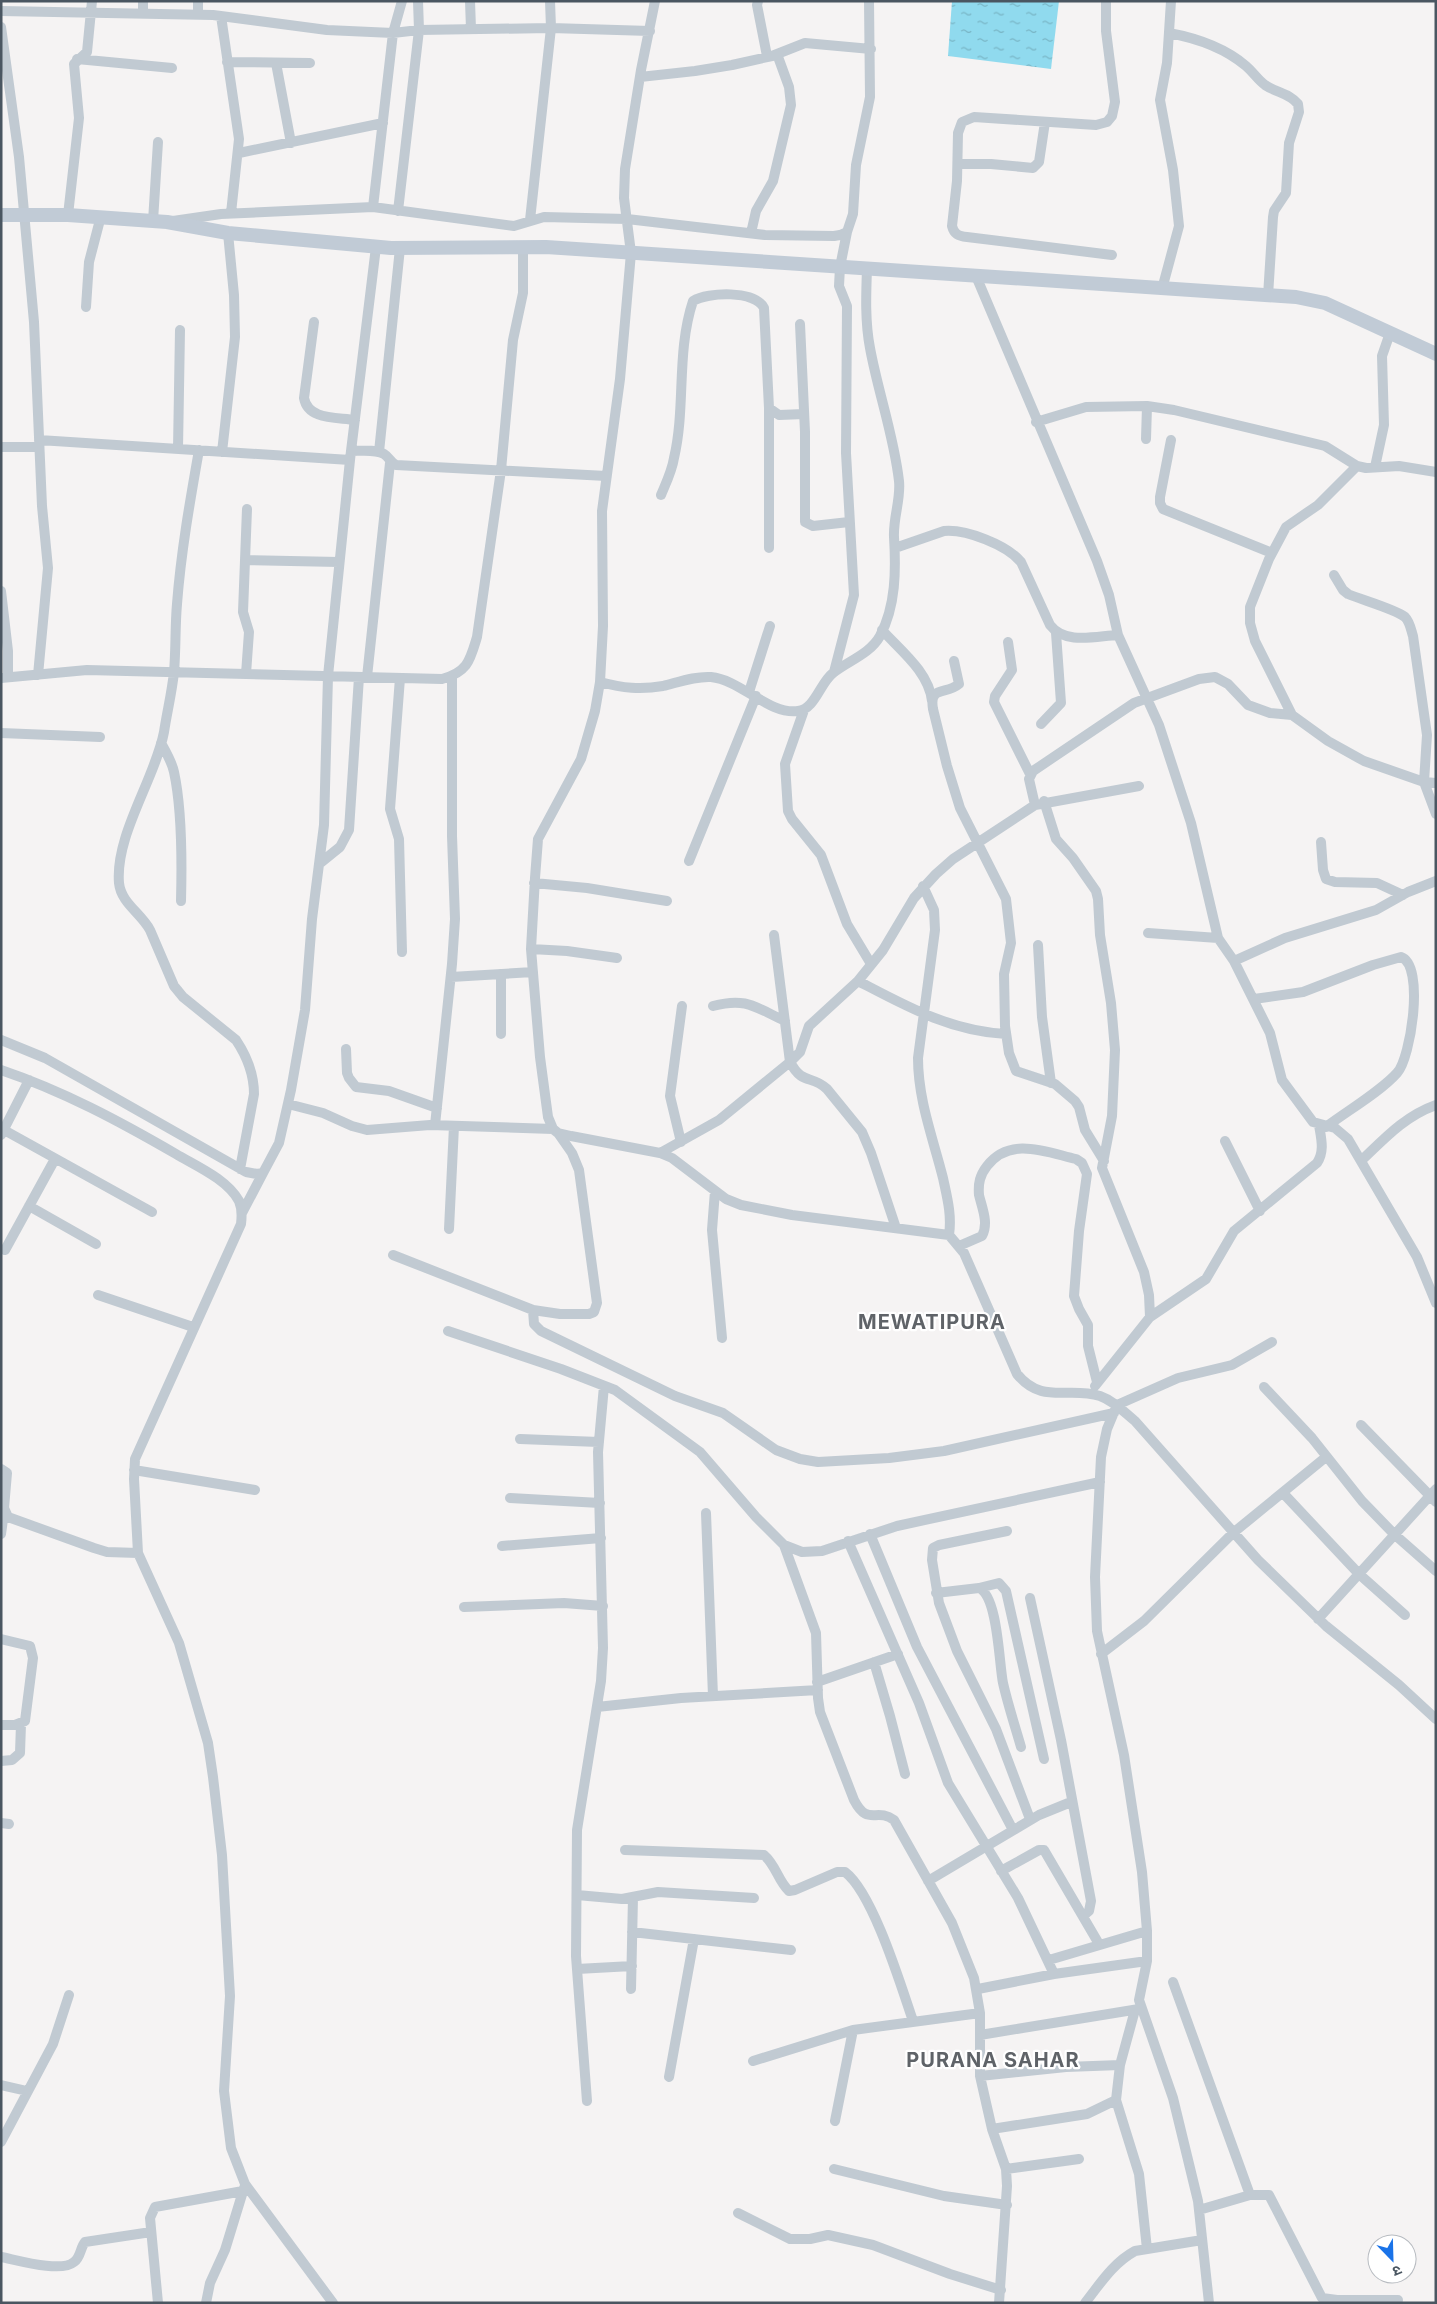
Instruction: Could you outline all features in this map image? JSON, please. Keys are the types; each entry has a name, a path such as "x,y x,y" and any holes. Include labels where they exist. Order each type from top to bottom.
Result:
{"main road":[{"path":"1,215 101,216 160,221 228,233 376,247 523,247 1296,297 1325,303 1436,354"}],"street":[{"path":"68,215 79,128 73,72 77,59 88,52 92,1"},
{"path":"143,1 143,14"},
{"path":"198,1 198,15"},
{"path":"374,207 393,33 402,1"},
{"path":"398,211 419,30 418,1"},
{"path":"470,1 471,29"},
{"path":"530,220 551,28 550,1"},
{"path":"393,1255 533,1310 560,1314 590,1314 596,1307 578,1170 572,1153 548,1117 531,949 538,839 581,759 595,711 600,682 603,626 602,511 620,378 631,253 624,198 625,169 640,76 655,1"},
{"path":"752,233 756,211 773,181 791,104 789,87 772,55 756,5 758,1"},
{"path":"834,672 854,595 846,453 848,306 839,286 840,267 847,232 853,214 854,180 870,97 869,1"},
{"path":"1106,1 1106,31 1115,102 1112,116 1107,122 1096,125 968,118 959,127 958,164 952,226 958,236 1112,255"},
{"path":"1162,289 1179,226 1173,170 1160,100 1166,63 1171,1"},
{"path":"1,11 15,6 92,13 221,16 327,30 393,33 419,30 551,28 650,31"},
{"path":"221,16 240,139 231,213"},
{"path":"1,27 25,214 34,322 39,443 48,568 38,674"},
{"path":"1169,33 1198,40 1234,58 1246,66 1265,86 1286,94 1298,104 1299,112 1289,143 1286,193 1274,211 1273,217 1268,296"},
{"path":"640,76 695,71 772,55 805,43 871,49"},
{"path":"77,59 172,68"},
{"path":"227,62 310,63"},
{"path":"276,63 291,143"},
{"path":"958,164 991,164 1033,168 1039,162 1045,122"},
{"path":"239,153 383,123"},
{"path":"158,142 160,221 231,213 374,207 514,226 544,217 627,220 752,233 834,236 847,232"},
{"path":"86,307 88,262 101,216"},
{"path":"222,452 235,338 234,295 228,233"},
{"path":"333,2303 244,2188 231,2148 224,2091 230,1996 222,1855 208,1743 179,1643 138,1553 134,1470 135,1459 145,1432 241,1224 242,1213 278,1143 288,1104 305,1010 325,798 328,676 350,455 376,247"},
{"path":"1,591 8,651 5,678 87,670 442,679 452,676 465,668 477,637 501,470 513,340 523,293 523,247"},
{"path":"379,452 400,248"},
{"path":"867,269 866,317 869,346 900,483 894,522 896,573 882,630 873,646 826,679 811,703 804,710 784,764 788,811 792,819 821,855 847,924 871,964"},
{"path":"976,276 1096,561 1109,595 1118,635 1159,725 1191,823 1218,938 1234,961 1273,1040 1282,1080 1313,1122 1342,1132 1362,1160 1417,1257 1436,1303"},
{"path":"661,495 671,472 677,445 682,356 693,301 709,295 748,296 761,303 764,308 769,408 769,548"},
{"path":"314,322 304,398 305,406 315,414 355,420"},
{"path":"800,324 804,414 805,522 813,526 849,522"},
{"path":"178,449 180,330"},
{"path":"1374,467 1384,425 1382,356 1390,333"},
{"path":"1418,346 1436,345"},
{"path":"1036,422 1086,407 1147,406 1174,410 1325,446 1357,466 1399,466 1436,472"},
{"path":"1146,439 1147,406"},
{"path":"769,408 779,415 804,414"},
{"path":"1172,440 1160,497 1163,509 1272,553"},
{"path":"1,447 39,443 222,452 350,455 379,452 386,455 390,463 363,677 349,830 340,847 319,864"},
{"path":"199,450 188,515 177,603 174,672 161,743 124,845 119,885 124,898 146,921 174,986 183,997 236,1040 244,1053 254,1086 254,1094 240,1168"},
{"path":"390,463 396,465 606,476"},
{"path":"1292,715 1256,641 1250,623 1250,607 1272,553 1286,527 1318,505 1357,466"},
{"path":"246,674 249,632 243,612 247,509"},
{"path":"895,548 952,530 994,544 1008,550 1021,562 1050,625 1056,633 1065,637 1118,635"},
{"path":"246,560 339,562"},
{"path":"1334,575 1343,590 1348,594 1405,617 1409,623 1413,636 1427,735 1424,782 1436,814"},
{"path":"689,861 752,694 770,626"},
{"path":"882,630 926,679 931,691 954,791 977,843 1005,894 1011,943 1004,983 1006,1034 1009,1053 1016,1071 1060,1087 1079,1107 1085,1130 1104,1161"},
{"path":"1041,724 1061,703 1056,633"},
{"path":"1008,642 1012,670 995,696 994,702 1030,774 1029,785 1040,803 1056,840 1073,858 1096,891 1100,910 1100,935 1111,1003 1115,1050 1112,1116 1104,1161 1104,1174 1147,1284 1150,1318"},
{"path":"932,701 935,694 959,684 954,661"},
{"path":"435,1125 451,977 455,919 452,828 452,676"},
{"path":"600,682 624,689 642,689 706,677 720,678 787,710 804,710"},
{"path":"1030,774 1091,730 1146,698 1199,679 1215,677 1222,680 1248,705 1256,710 1292,715 1328,741 1364,761 1424,782 1436,783"},
{"path":"400,678 390,809 400,839 402,952"},
{"path":"1,733 100,737"},
{"path":"161,743 172,765 176,786 182,869 181,901"},
{"path":"660,1152 720,1120 800,1052 810,1026 858,981 883,950 923,886 953,859 1040,803 1139,786"},
{"path":"1320,842 1323,870 1326,879 1335,882 1377,883 1403,895"},
{"path":"1234,961 1286,938 1376,910 1403,895 1436,881"},
{"path":"534,883 586,888 667,901"},
{"path":"923,886 934,910 935,930 918,1058 919,1089 948,1202 951,1223 949,1235"},
{"path":"1148,932 1218,938"},
{"path":"774,935 790,1062 797,1074 802,1078 822,1085 827,1089 862,1132 881,1179 896,1228"},
{"path":"1038,945 1042,1017 1051,1083"},
{"path":"531,949 567,951 617,958"},
{"path":"1254,999 1303,992 1382,962 1401,957 1408,962 1413,982 1413,1016 1400,1069 1388,1081 1322,1126"},
{"path":"451,977 533,972"},
{"path":"501,974 501,1034"},
{"path":"858,981 924,1015 978,1031 1006,1034"},
{"path":"713,1006 728,1002 744,1003 785,1021"},
{"path":"681,1142 670,1096 682,1006"},
{"path":"1,1040 45,1058 240,1168 252,1174 263,1173"},
{"path":"346,1049 349,1078 356,1086 389,1091 437,1108"},
{"path":"1,1070 87,1104 211,1174 238,1201 242,1213"},
{"path":"29,1080 2,1133 55,1159 152,1212"},
{"path":"288,1104 323,1113 367,1130 435,1125 556,1131 660,1152 672,1158 726,1199 741,1205 792,1215 949,1235 964,1253 1017,1374 1021,1379 1040,1392 1088,1394 1103,1397 1115,1409 1135,1421 1233,1534 1318,1619 1399,1685 1436,1719"},
{"path":"1362,1160 1400,1123 1412,1115 1436,1105"},
{"path":"449,1228 454,1126"},
{"path":"1088,1394 1150,1318 1206,1279 1229,1236 1317,1163 1321,1156 1322,1126"},
{"path":"1225,1142 1260,1211"},
{"path":"959,1246 982,1236 984,1233 986,1225 979,1193 979,1181 982,1173 998,1154 1006,1150 1021,1148 1076,1159 1082,1163 1087,1174 1079,1231 1074,1296 1079,1310 1088,1325 1088,1346 1097,1382"},
{"path":"5,1250 55,1159"},
{"path":"715,1191 712,1230 722,1338"},
{"path":"29,1206 96,1244"},
{"path":"98,1295 193,1327"},
{"path":"533,1310 534,1324 541,1331 675,1396 723,1413 776,1450 800,1460 818,1462 934,1452 1115,1409 1178,1378 1232,1365 1272,1342"},
{"path":"448,1331 615,1390 700,1452 756,1517 784,1545 802,1552 822,1550 897,1526 1100,1482"},
{"path":"587,2101 577,1969 577,1830 597,1707 603,1648 599,1442 604,1386"},
{"path":"1264,1387 1312,1438 1362,1501 1394,1534 1436,1572"},
{"path":"1115,1409 1103,1441 1094,1593 1101,1654 1125,1765 1142,1872 1147,1931 1147,1960 1139,1993 1138,2009 1120,2065 1116,2100 1139,2174 1147,2249"},
{"path":"1318,1619 1394,1534 1434,1496 1361,1425"},
{"path":"520,1439 599,1442"},
{"path":"1101,1654 1144,1621 1233,1534 1326,1457"},
{"path":"1,1469 7,1473 2,1530"},
{"path":"134,1470 255,1490"},
{"path":"1282,1492 1359,1574 1404,1615"},
{"path":"510,1498 600,1502"},
{"path":"4,1512 8,1517 107,1552 138,1553"},
{"path":"706,1513 714,1696"},
{"path":"1007,1531 950,1542 933,1548 932,1560 936,1593 957,1651 992,1720 1030,1820"},
{"path":"870,1534 917,1647 1013,1830"},
{"path":"502,1546 601,1538"},
{"path":"848,1541 919,1703 948,1783 985,1847 1018,1898 1054,1974"},
{"path":"784,1545 816,1633 820,1712 826,1731 860,1811 865,1815 888,1816 894,1820 952,1923 967,1956 978,1989 980,2076 992,2129 1006,2169 1007,2205 999,2303"},
{"path":"936,1593 979,1588 999,1583 1006,1591 1044,1758"},
{"path":"979,1588 983,1590 989,1601 997,1634 1004,1684 1021,1747"},
{"path":"1030,1598 1061,1740 1071,1802 1091,1901 1090,1911 1083,1916"},
{"path":"464,1607 564,1602 602,1606"},
{"path":"1,1639 30,1646 33,1658 26,1716 22,1724 20,1753 12,1760 1,1761"},
{"path":"597,1707 818,1686 898,1654"},
{"path":"874,1662 905,1774"},
{"path":"1,1726 22,1724"},
{"path":"928,1880 1030,1820 1071,1802"},
{"path":"625,1850 764,1856 772,1864 788,1891 795,1890 837,1872 845,1872 862,1893 882,1936 913,2022"},
{"path":"1001,1872 1033,1853 1044,1850 1100,1944"},
{"path":"577,1895 622,1899 658,1892 754,1898"},
{"path":"631,1988 633,1897"},
{"path":"1049,1960 1147,1931"},
{"path":"632,1932 791,1950"},
{"path":"669,2077 694,1939"},
{"path":"978,1989 1054,1974 1147,1960"},
{"path":"577,1969 632,1966"},
{"path":"1173,1982 1250,2195"},
{"path":"1,2142 58,2033 69,1995"},
{"path":"980,2035 1138,2009"},
{"path":"1138,2009 1173,2098 1199,2210 1209,2303"},
{"path":"753,2061 853,2030 980,2013"},
{"path":"835,2121 853,2030"},
{"path":"980,2076 1066,2067 1120,2065"},
{"path":"1,2085 27,2090"},
{"path":"992,2129 1086,2114 1116,2100"},
{"path":"1006,2169 1079,2159"},
{"path":"834,2169 944,2196 1007,2205"},
{"path":"158,2303 150,2218 155,2207 244,2188"},
{"path":"206,2303 210,2283 227,2243 244,2188"},
{"path":"1199,2210 1250,2195 1265,2194 1272,2199 1323,2301 1398,2300"},
{"path":"738,2213 790,2239 810,2239 828,2235 873,2245 950,2274 1001,2290"},
{"path":"1,2257 51,2266 63,2266 74,2263 85,2242 151,2232"},
{"path":"1085,2303 1125,2256 1135,2251 1202,2240"}],"water":[{"path":"952,1 1059,1 1051,69 948,56"}],"district":[{"name":"MEWATIPURA","path":"932,1322"},
{"name":"PURANA SAHAR","path":"993,2060"}]}
